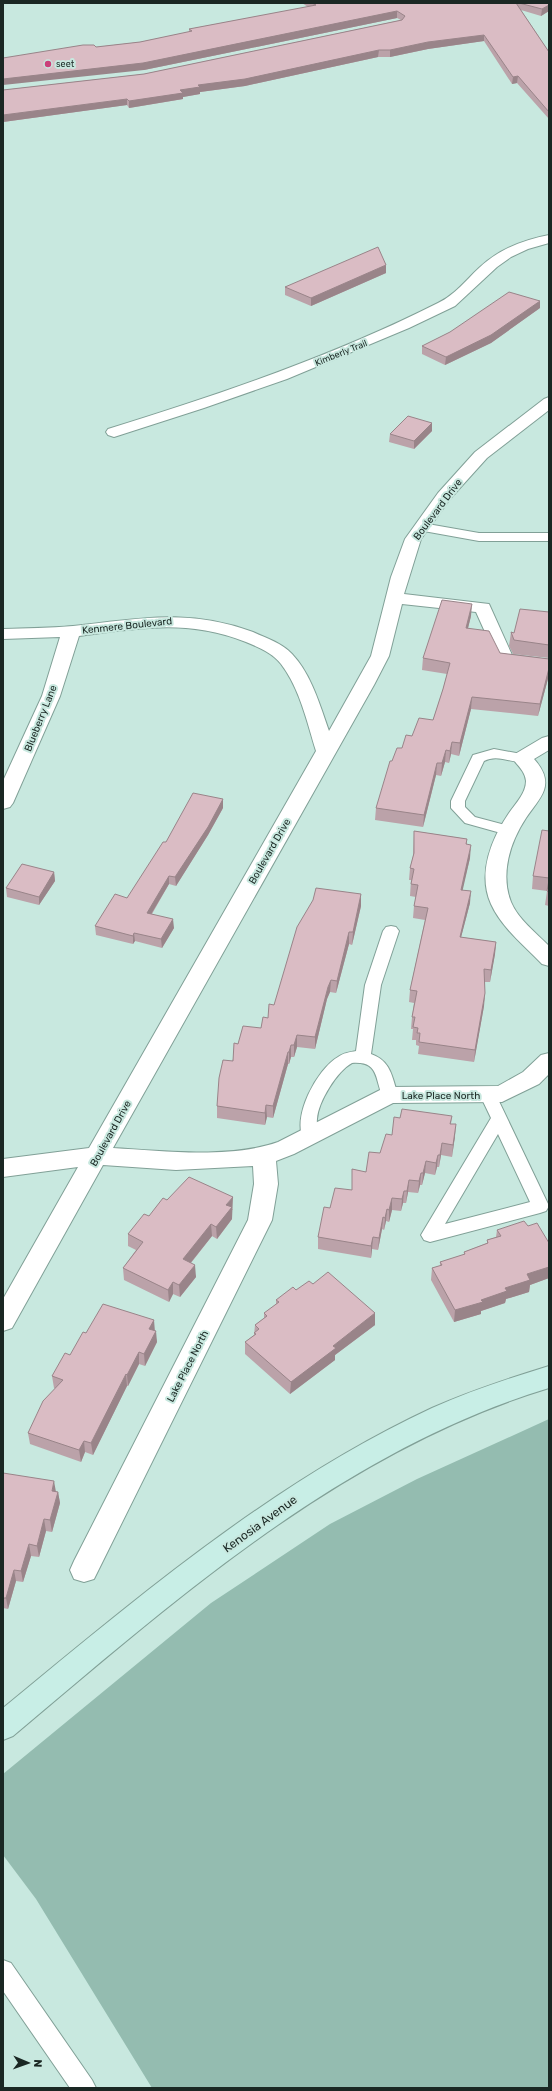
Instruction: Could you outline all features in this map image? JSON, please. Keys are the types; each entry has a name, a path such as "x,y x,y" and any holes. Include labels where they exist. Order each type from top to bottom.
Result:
{"street":[{"name":"Kimberly Trail","path":"114,432 214,401 288,374 380,337 447,304 465,291 493,262 508,253 523,246 549,239"},
{"name":"Boulevard Drive","path":"3,1321 326,751 365,685 380,656 405,560 413,539 444,496 481,455 549,402"},
{"path":"396,598 483,608 505,659 549,665"},
{"name":"Kenmere Boulevard","path":"3,634 71,631 131,623 176,620 230,630 262,642 288,661 296,674 326,751"},
{"name":"Blueberry Lane","path":"3,804 51,696 71,631"},
{"path":"549,742 522,758 533,769 536,782 534,791 503,840 498,858 496,883 498,895 505,911 549,959"},
{"name":"Lake Place North","path":"3,1168 97,1156 176,1161 244,1159 264,1156 286,1148 390,1095 502,1094 514,1089 531,1078 549,1061"},
{"name":"Lake Place North","path":"84,1570 260,1220 266,1184 264,1156"},
{"name":"Kenosia Avenue","path":"3,1726 110,1637 218,1554 300,1495 373,1451 442,1416 506,1390 549,1377"}],"lane":[{"path":"422,528 479,537 549,537"},
{"path":"508,830 470,820 458,808 458,801 478,758 489,753 495,753 522,758"},
{"path":"362,1057 373,985 391,931"},
{"path":"310,1136 309,1114 322,1088 344,1060 362,1057 376,1063 381,1067 390,1095"},
{"path":"488,1095 498,1120 540,1206 430,1235 498,1120"},
{"path":"3,1971 84,2088"}],"green space":[{"path":"549,1419 549,2088 152,2088 36,1899 3,1855 3,1774 211,1603 330,1524 417,1479"}],"building":[{"path":"312,3 516,3 549,52 549,112 518,76 513,77 484,35 428,42 390,50 379,50 245,79 198,85 200,87 180,90 183,93 129,101 127,99 3,115 3,90 144,74 402,20 405,16 397,11 143,63 3,79 3,58 83,45 94,45 96,47 140,42 192,31 189,29 316,5"},
{"path":"519,3 549,3 549,5 542,9"},
{"path":"378,247 386,265 311,298 285,287"},
{"path":"509,292 540,301 491,335 446,357 422,346 450,332"},
{"path":"408,416 432,423 414,441 390,434"},
{"path":"442,600 472,604 466,628 489,631 500,653 549,659 549,668 540,704 472,697 460,743 452,742 450,751 446,750 442,763 437,763 424,815 376,808 390,761 392,761 397,748 402,748 406,735 412,736 419,718 433,720 443,689 450,663 423,658"},
{"path":"520,609 549,612 549,645 514,640 511,632 514,633"},
{"path":"193,793 223,799 208,827 175,877 169,876 147,913 173,919 161,939 134,933 133,936 95,926 115,894 127,898 163,842 166,842"},
{"path":"542,830 549,831 549,878 533,876"},
{"path":"414,831 467,839 466,844 471,845 461,890 471,891 460,937 496,942 491,970 484,969 485,993 475,1050 419,1042 420,1033 417,1033 418,1028 413,1027 415,1017 412,1017 417,991 410,990 428,908 414,906 418,885 411,884 414,869 410,868 414,853"},
{"path":"22,864 54,872 39,897 6,888"},
{"path":"549,880 549,892 547,891"},
{"path":"316,888 361,894 353,932 349,932 337,981 331,980 328,987 315,1037 297,1035 294,1045 291,1045 288,1052 273,1106 266,1105 265,1113 217,1106 219,1078 223,1060 233,1061 234,1043 238,1044 243,1026 261,1028 263,1017 268,1018 269,1004 274,1005 297,927 313,900"},
{"path":"402,1109 452,1116 450,1124 456,1124 453,1145 442,1143 440,1155 438,1155 436,1163 426,1161 419,1181 409,1180 407,1191 404,1191 402,1199 392,1198 389,1210 387,1209 385,1218 383,1217 379,1238 373,1237 371,1246 318,1237 324,1207 330,1208 335,1188 352,1190 352,1169 366,1172 369,1152 380,1153 386,1134 392,1135 394,1117 400,1118"},
{"path":"189,1177 233,1197 226,1205 232,1207 216,1227 211,1224 183,1259 195,1265 179,1285 173,1282 168,1290 123,1268 143,1242 128,1234 144,1214 149,1216 163,1198 167,1200"},
{"path":"524,1221 528,1226 537,1223 549,1243 549,1267 527,1274 530,1280 505,1288 507,1291 481,1300 483,1302 455,1310 432,1268 442,1265 440,1262 465,1254 464,1252 488,1243 487,1240 501,1236 497,1230"},
{"path":"328,1272 375,1313 333,1346 336,1348 291,1382 245,1342 256,1334 254,1333 259,1329 255,1325 267,1316 264,1313 279,1302 276,1300 293,1287 296,1290 309,1281 313,1284"},
{"path":"103,1304 154,1320 149,1329 156,1331 144,1354 139,1352 127,1375 126,1374 91,1443 84,1441 79,1450 28,1433 43,1401 63,1380 52,1376 65,1353 70,1355 83,1332 86,1333"},
{"path":"3,1473 54,1481 52,1491 58,1492 50,1520 44,1519 37,1546 29,1544 21,1571 14,1570 6,1598 3,1598"}],"place":[{"name":"seet","path":"48,64"}]}
